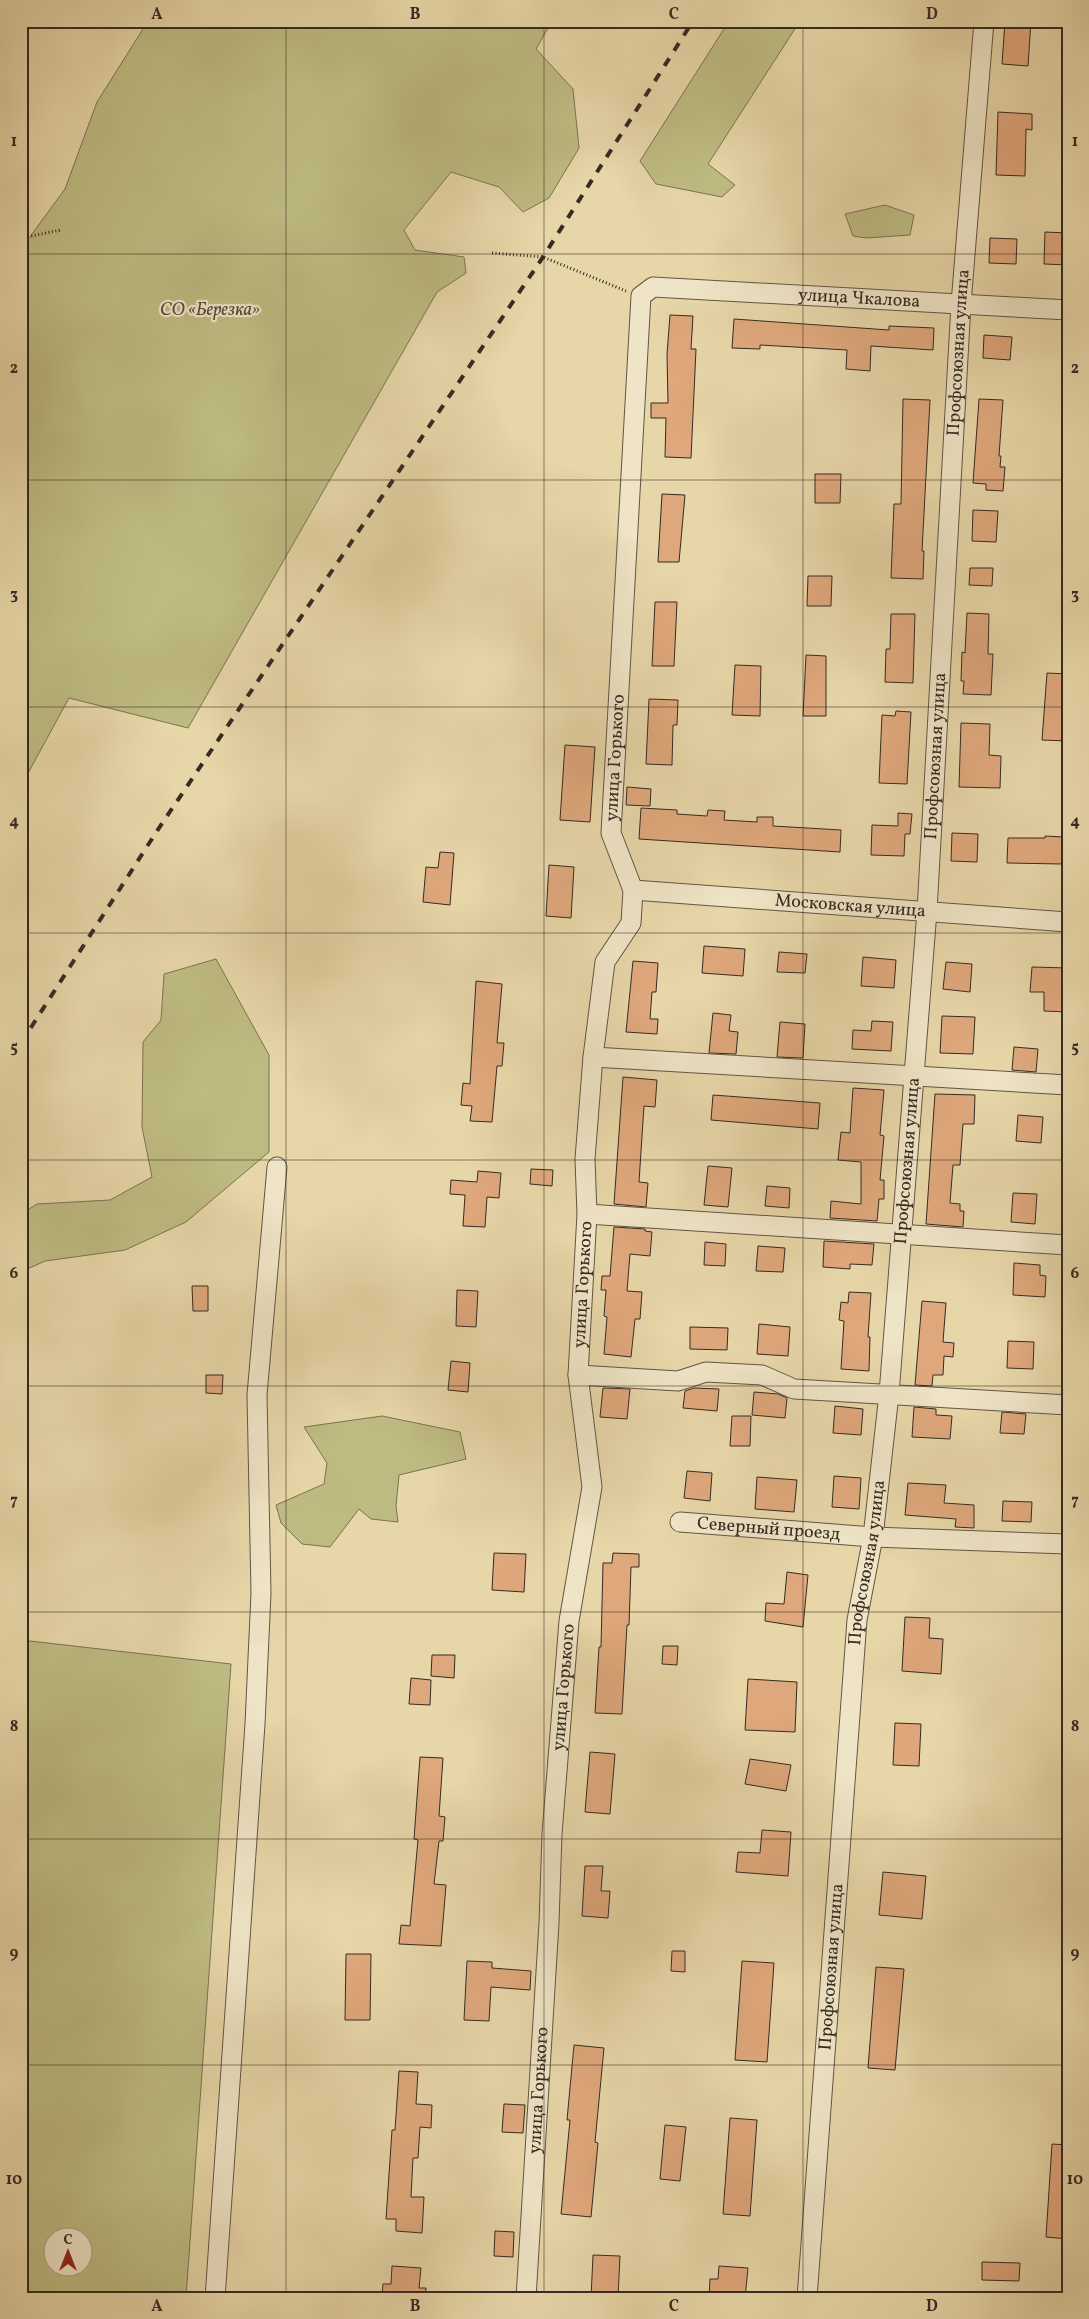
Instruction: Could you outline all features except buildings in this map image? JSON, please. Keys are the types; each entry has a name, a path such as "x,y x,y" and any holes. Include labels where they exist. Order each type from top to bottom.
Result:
{"street":[{"name":"Профсоюзная улица","path":"807,2298 857,1620 873,1537 889,1394 902,1234 927,912 961,304 984,21"},
{"name":"улица Чкалова","path":"647,292 1068,310"},
{"name":"улица Горького","path":"526,2298 549,1924 552,1834 566,1650 576,1570 592,1487 578,1375 587,1214 585,1159 593,1057 605,962 631,923 633,890 611,833 647,292"},
{"name":"Московская улица","path":"633,890 1068,922"},
{"path":"593,1057 1068,1085"},
{"path":"215,2298 256,1724 261,1592 257,1396 277,1167"},
{"path":"587,1214 1068,1245"},
{"path":"578,1375 678,1381 706,1372 762,1375 794,1388 1068,1405"},
{"name":"Северный проезд","path":"680,1522 873,1537 1068,1544"}],"path":[{"path":"21,238 61,230"},
{"path":"492,253 543,257 647,292"}],"green space":[{"name":"СО «Березка»","path":"148,21 552,21 536,49 573,89 579,148 549,198 523,212 499,187 451,172 404,230 415,250 464,257 466,273 437,292 188,728 69,698 21,786 21,249 65,189 97,102"},
{"path":"729,21 800,21 708,164 735,185 722,197 656,184 640,161"},
{"path":"885,205 914,215 910,235 866,238 853,236 845,214"},
{"path":"216,959 269,1055 269,1152 186,1222 125,1250 45,1261 21,1272 21,1214 37,1204 110,1200 152,1177 142,1127 143,1042 161,1020 164,974"},
{"path":"382,1416 460,1432 466,1459 399,1475 396,1506 398,1522 371,1519 359,1509 330,1547 302,1544 281,1523 276,1505 324,1484 327,1463 304,1427"},
{"path":"21,1640 231,1664 186,2298 21,2298"}],"railway":[{"path":"21,1043 157,831 543,257 693,21"}]}
